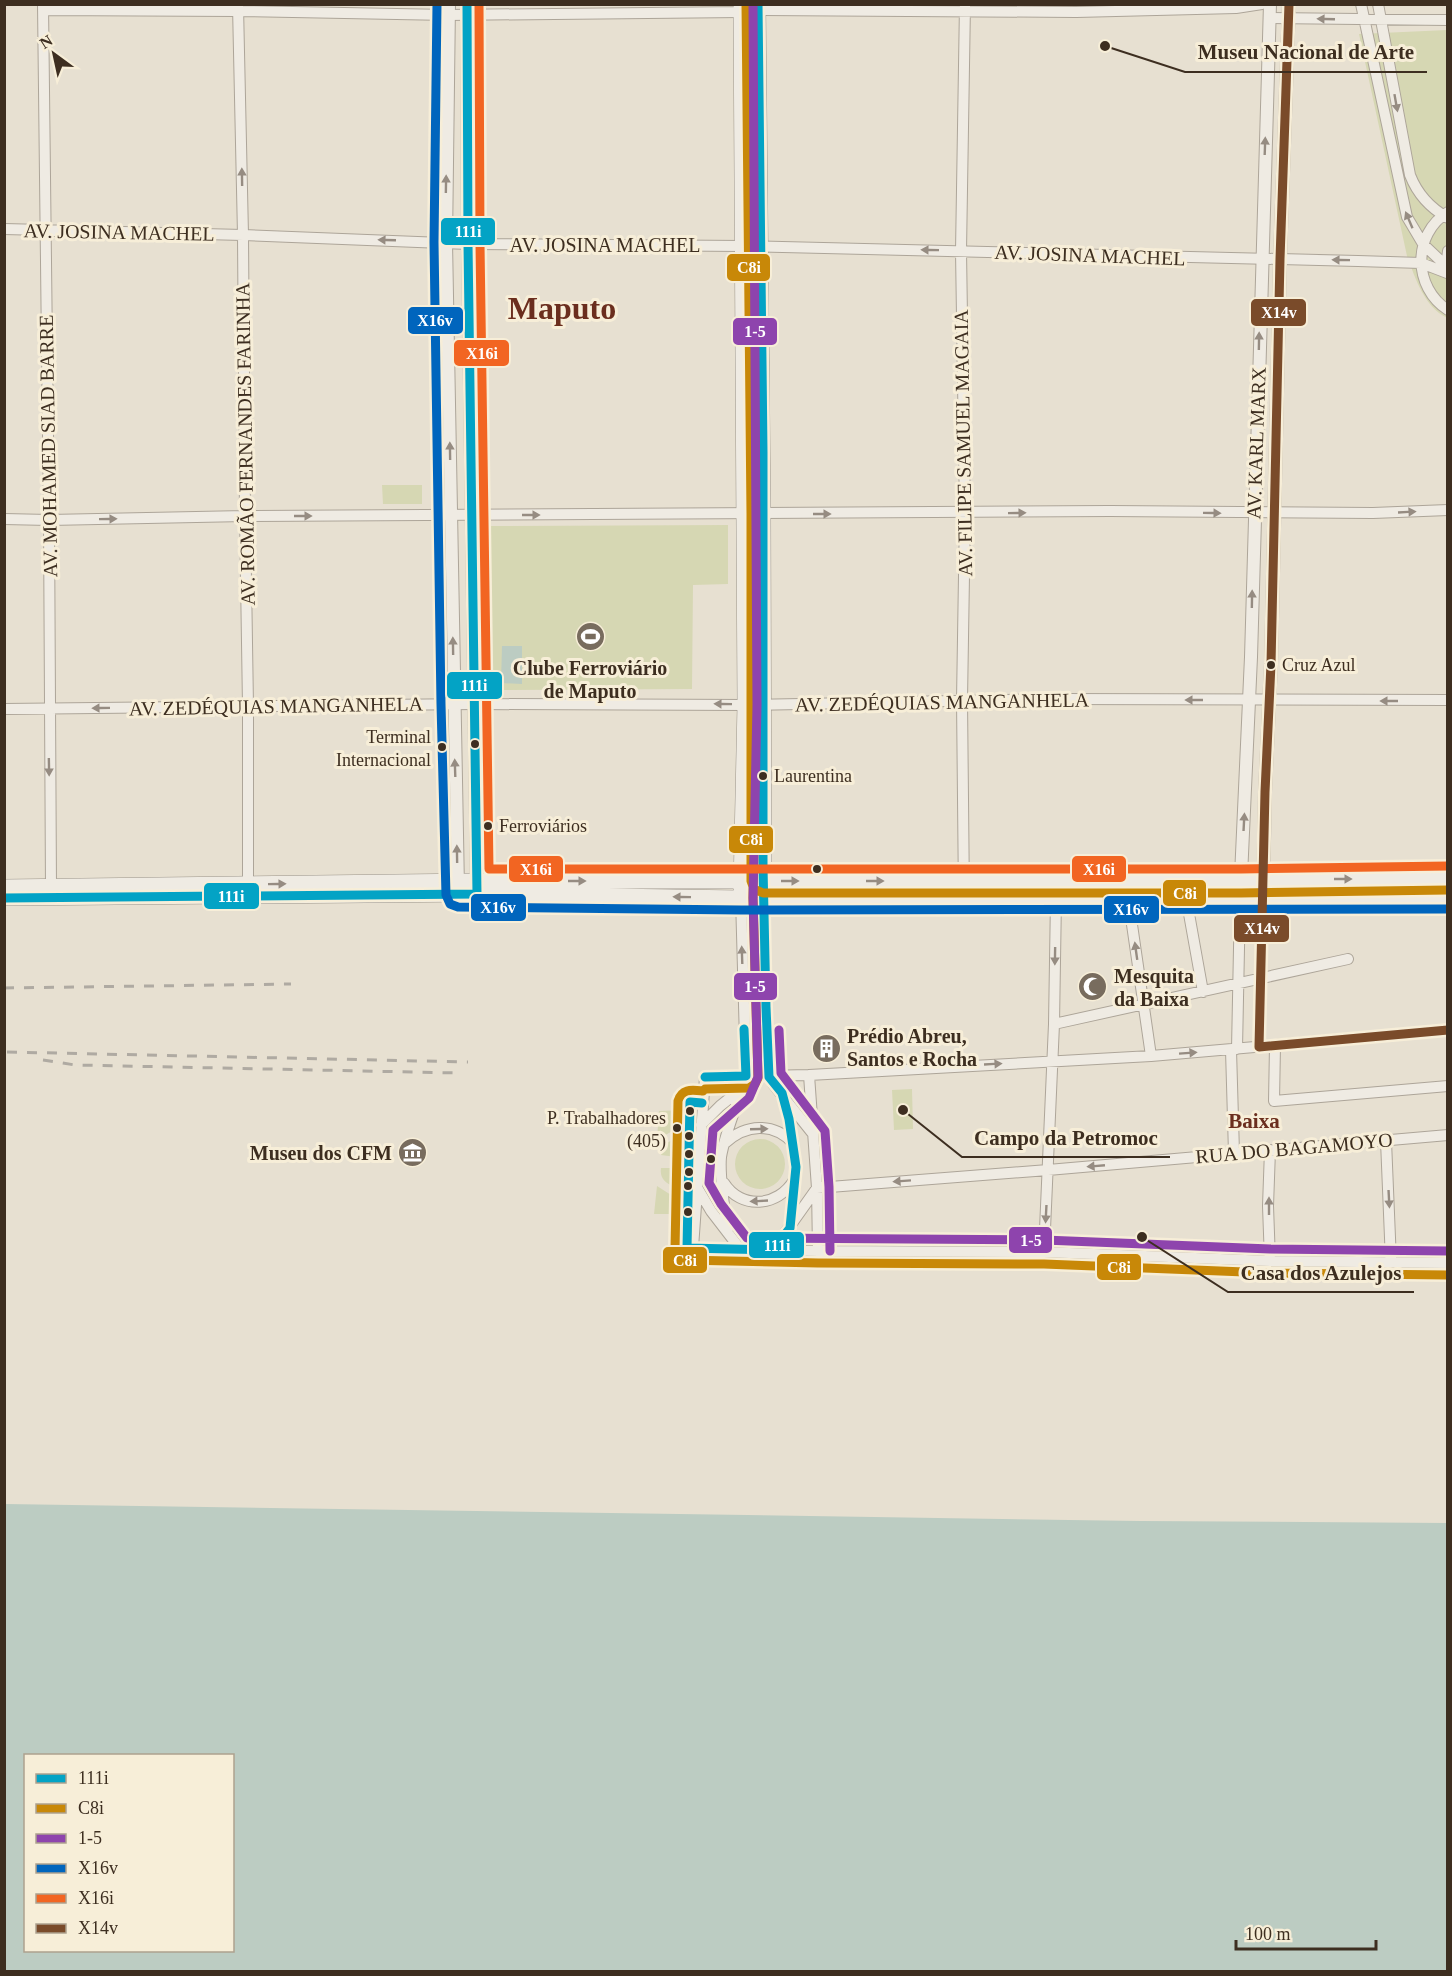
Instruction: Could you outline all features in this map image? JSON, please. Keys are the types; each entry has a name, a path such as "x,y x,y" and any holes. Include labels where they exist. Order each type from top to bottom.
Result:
{"main road":[{"path":"758,7 764,898"},
{"path":"741,8 745,514 745,705 741,898"},
{"path":"4,887 248,884 477,888 741,881 1241,881 1448,878"},
{"path":"4,898 458,888"},
{"path":"477,888 741,898 1448,897"}],"street":[{"path":"43,7 449,10 758,7 1236,8 1262,4"},
{"name":"AV. KARL MARX","path":"1240,898 1250,701 1270,4"},
{"name":"AV. KARL MARX","path":"1263,897 1289,4"},
{"path":"1361,4 1403,206 1412,229 1446,271"},
{"path":"1378,4 1410,175 1419,193 1428,204 1446,215 1428,232 1423,244 1421,263 1427,288 1435,299 1448,310"},
{"name":"AV. MOHAMED SIAD BARRE","path":"43,7 51,887"},
{"name":"AV. ROMÃO FERNANDES FARINHA","path":"238,8 243,236 248,884"},
{"name":"AV. FILIPE SAMUEL MAGAIA","path":"964,898 965,513 960,251 965,8"},
{"path":"467,9 477,888"},
{"path":"449,10 446,242 458,888"},
{"path":"1270,18 1448,20"},
{"name":"AV. JOSINA MACHEL","path":"4,229 468,244 744,246 1421,263 1446,271"},
{"path":"1446,271 1448,251"},
{"path":"4,519 1110,511 1373,513 1448,510"},
{"name":"AV. ZEDÉQUIAS MANGANHELA","path":"4,709 453,704 745,705 1059,699 1448,700"},
{"path":"1044,1252 1054,1024 1056,897"},
{"path":"1128,897 1151,1056"},
{"path":"1186,897 1203,992"},
{"path":"1259,1047 1263,897"},
{"path":"728,1233 721,1155 746,1076 741,898"},
{"path":"764,898 769,1077 813,1134"},
{"path":"1234,1153 1234,1050 1240,898"},
{"path":"1054,1024 1348,959"},
{"path":"1448,1030 1151,1056 769,1077 705,1077 693,1248 1044,1252 1270,1261 1448,1263"},
{"path":"1275,1046 1274,1101 1448,1086"},
{"path":"809,1075 818,1188 818,1251"},
{"path":"701,1125 740,1090"},
{"path":"782,1093 793,1143 795,1177 790,1228"},
{"path":"725,1143 746,1129 759,1127 772,1128 793,1143"},
{"name":"RUA DO BAGAMOYO","path":"818,1188 1448,1135"},
{"path":"1386,1141 1391,1262"},
{"path":"1270,1150 1268,1206 1270,1261"},
{"path":"722,1180 729,1192 739,1198 752,1202 765,1202 779,1197 795,1177"},
{"path":"697,1186 711,1211 741,1250"},
{"path":"773,1250 818,1188"}],"green space":[{"path":"1447,30 1447,318 1432,307 1418,283 1407,256 1359,34"},
{"path":"382,485 422,485 422,504 383,504"},
{"name":"Clube Ferroviário de Maputo","path":"728,525 728,584 693,585 692,689 488,690 488,526"},
{"path":"912,1089 913,1129 894,1130 892,1090"},
{"path":"684,1110 684,1126 657,1140 659,1111"},
{"path":"684,1137 684,1158 661,1155 663,1145 676,1138"},
{"path":"760,1139 769,1141 780,1150 785,1164 783,1173 774,1184 760,1189 751,1187 740,1178 735,1164 737,1155 746,1144"},
{"path":"661,1168 684,1170 682,1189 664,1180"},
{"path":"657,1186 682,1202 681,1214 654,1214"}],"shaded area":[{"path":"502,646 522,646 522,684 501,683"},
{"path":"5,1504 1140,1521 1447,1523 1447,1971 5,1971"}],"railway":[{"path":"4,988 291,984"},
{"path":"7,1052 468,1062"},
{"path":"43,1060 75,1065 460,1073"}],"transit line":[{"name":"X16v","path":"437,4 434,242 441,704 446,895 450,904 458,907 741,910 1448,909"},
{"name":"111i","path":"4,898 477,894 467,4"},
{"name":"X16i","path":"479,4 489,869 1241,869 1448,866"},
{"name":"C8i","path":"746,4 751,514 751,881 754,889 763,893 1241,893 1448,890"},
{"name":"1-5","path":"753,4 757,705 753,898 758,1077 749,1098 713,1130 709,1183 721,1204 747,1238 1044,1240 1270,1249 1448,1251"},
{"name":"111i","path":"702,1103 690,1102 687,1248 773,1250 790,1228 796,1167 789,1119 782,1093 769,1077 766,1007 763,867 763,452 758,4"},
{"name":"X14v","path":"1289,4 1259,1047 1448,1030"},
{"name":"C8i","path":"705,1089 749,1088 758,1078 753,898 754,843"},
{"name":"111i","path":"705,1077 746,1076 744,1029"},
{"name":"1-5","path":"779,1030 781,1073 825,1131 830,1251"},
{"name":"C8i","path":"703,1091 685,1092 678,1101 675,1249 678,1256 684,1260 1044,1264 1270,1273 1448,1275"}],"place":[{"name":"Museu Nacional de Arte","path":"1105,46"},
{"name":"Clube Ferroviário de Maputo","path":"590,637"},
{"name":"Cruz Azul","path":"1271,665"},
{"name":"Terminal Internacional","path":"442,747"},
{"name":"Laurentina","path":"763,776"},
{"name":"Ferroviários","path":"488,826"},
{"name":"Mesquita da Baixa","path":"1093,987"},
{"name":"Prédio Abreu, Santos e Rocha","path":"826,1048"},
{"name":"Campo da Petromoc","path":"903,1110"},
{"name":"P. Trabalhadores (405)","path":"677,1128"},
{"name":"Museu dos CFM","path":"413,1153"},
{"name":"Casa dos Azulejos","path":"1142,1237"}],"district":[{"name":"Maputo","path":"562,308"},
{"name":"Baixa","path":"1254,1121"}]}
